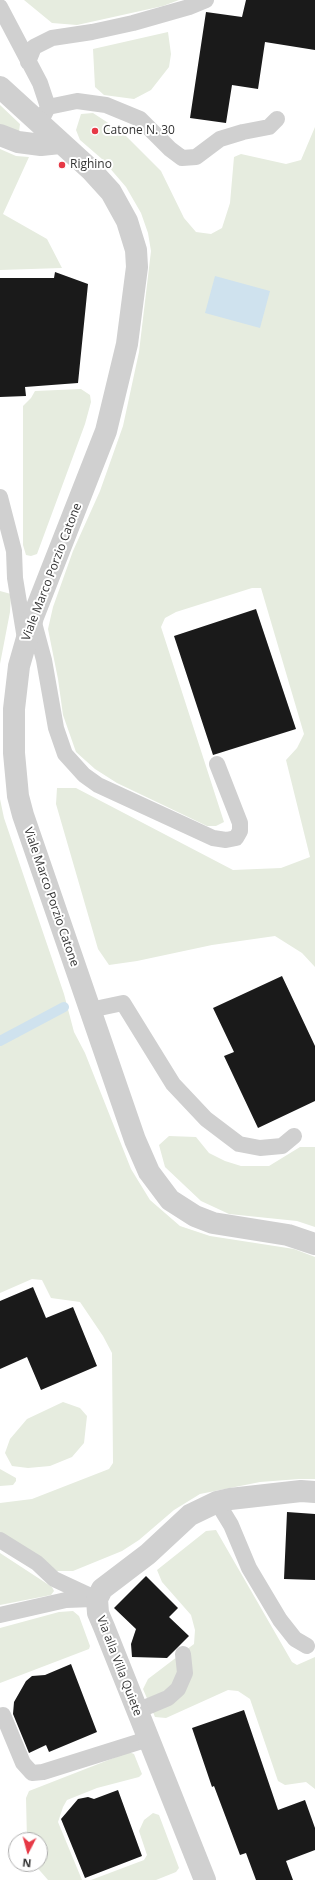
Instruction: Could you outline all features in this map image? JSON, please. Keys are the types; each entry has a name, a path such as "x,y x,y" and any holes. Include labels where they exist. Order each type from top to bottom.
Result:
{"street":[{"name":"Viale Marco Porzio Catone","path":"0,87 44,115 60,143 102,180 120,206 130,228 136,250 137,282 127,344 106,431 25,640 19,666 14,709 14,753 18,796 135,1140 149,1172 170,1200 195,1216 213,1224 288,1235 315,1244"},
{"path":"0,135 18,142 41,145 60,143"},
{"name":"Via alla Villa Quiete","path":"205,1880 98,1613 97,1598 102,1589 148,1554 190,1515 217,1502 267,1494 300,1491 315,1492"}],"lane":[{"path":"28,62 34,47 52,38 92,32 133,23 189,7 206,0"},
{"path":"0,7 40,83 44,115 77,101 106,105 140,119 170,149 182,158 196,157 220,140 242,132 269,127 277,119"},
{"path":"0,498 14,551 15,578 25,640"},
{"path":"33,618 44,660 56,728 65,754 84,775 98,785 213,838 226,840 236,838 240,831 240,823 217,764"},
{"path":"90,1010 123,1003 173,1084 206,1119 239,1144 260,1148 282,1146 294,1136"},
{"path":"217,1502 231,1525 249,1568 280,1620 295,1639 307,1646"},
{"path":"0,1540 37,1563 54,1579 97,1598"},
{"path":"0,1615 66,1600 97,1598"},
{"path":"136,1711 168,1698 178,1690 185,1673 183,1654"},
{"path":"3,1715 23,1763 32,1773 44,1772 148,1738"}],"shaded area":[{"path":"24,0 179,0 163,6 77,25 52,23"},
{"path":"168,32 171,54 169,67 151,90 134,99 104,95 95,87 93,49"},
{"path":"0,105 20,124 19,132 0,128"},
{"path":"93,113 122,132 161,171 184,218 196,232 211,234 222,228 230,203 234,157 241,154 286,164 301,160 315,127 315,967 302,953 275,936 212,945 137,961 109,965 98,949 56,804 57,788 76,788 233,870 281,868 310,857 286,760 297,748 304,734 261,588 252,588 176,612 165,618 161,627 224,822 216,826 207,826 117,783 95,769 76,752 63,715 58,679 48,629 53,607 73,551 100,491 123,426 139,352 151,251 148,233 141,213 126,187 102,159 80,140 76,130 81,114"},
{"path":"0,149 16,156 29,157 3,214 47,239 62,268 0,270"},
{"path":"81,389 90,395 91,402 85,424 37,554 31,556 26,555 23,545 23,406 31,398 35,391"},
{"path":"0,591 11,594 10,612 0,664"},
{"path":"0,799 4,818 64,994 74,1032 85,1053 131,1169 150,1200 180,1226 210,1236 294,1249 315,1257 315,1479 260,1482 200,1494 174,1510 139,1540 122,1551 73,1571 57,1571 0,1533 0,1503 32,1499 109,1469 113,1463 112,1353 103,1336 80,1302 51,1298 42,1280 32,1279 0,1293"},
{"path":"169,1136 196,1137 209,1153 225,1161 241,1166 269,1166 300,1147 315,1147 315,1227 297,1221 229,1214 201,1201 165,1167 159,1145"},
{"path":"63,1402 80,1408 87,1416 84,1443 72,1457 50,1466 28,1468 12,1466 5,1453 10,1439 27,1419"},
{"path":"0,1469 16,1478 13,1485 0,1486"},
{"path":"216,1530 292,1662 297,1665 315,1657 315,1789 306,1782 285,1785 278,1781 250,1699 238,1691 228,1690 166,1718 155,1717 143,1689 148,1679 194,1644 195,1630 191,1615 162,1582 157,1570 206,1531"},
{"path":"0,1553 52,1587 54,1591 51,1595 0,1605"},
{"path":"73,1611 79,1616 90,1646 89,1649 0,1683 0,1628 59,1612"},
{"path":"129,1752 134,1754 142,1774 139,1777 97,1788 67,1800 63,1807 58,1822 82,1880 48,1880 41,1872 48,1872 48,1832 27,1832 26,1798 29,1791"},
{"path":"153,1813 159,1815 179,1868 176,1872 156,1880 91,1880 144,1860 147,1855 139,1831 144,1820"}],"water":[{"path":"215,276 270,291 260,328 205,313"}],"building":[{"path":"246,0 315,0 315,50 265,42 258,89 232,85 226,123 190,118 206,12 242,17"},
{"path":"55,272 88,284 78,383 25,387 26,396 0,397 0,278 54,278"},
{"path":"256,609 296,729 213,755 174,636"},
{"path":"282,976 315,1046 315,1101 258,1128 224,1056 234,1052 213,1008"},
{"path":"33,1287 46,1318 73,1307 97,1366 41,1390 27,1357 0,1369 0,1301"},
{"path":"287,1512 315,1514 315,1580 284,1579"},
{"path":"146,1576 178,1608 169,1617 189,1636 167,1658 132,1657 131,1644 136,1629 114,1608"},
{"path":"71,1664 97,1732 49,1752 46,1745 29,1753 13,1714 14,1702 26,1681 32,1676 45,1675"},
{"path":"244,1710 278,1810 305,1800 315,1828 315,1850 286,1861 293,1880 256,1880 246,1853 240,1855 214,1786 212,1787 192,1728"},
{"path":"118,1790 142,1856 85,1878 61,1819 78,1799 88,1797 94,1799"}],"waterway":[{"path":"0,1041 64,1007"}],"place":[{"name":"Catone N. 30","path":"95,131"},
{"name":"Righino","path":"62,165"}]}
